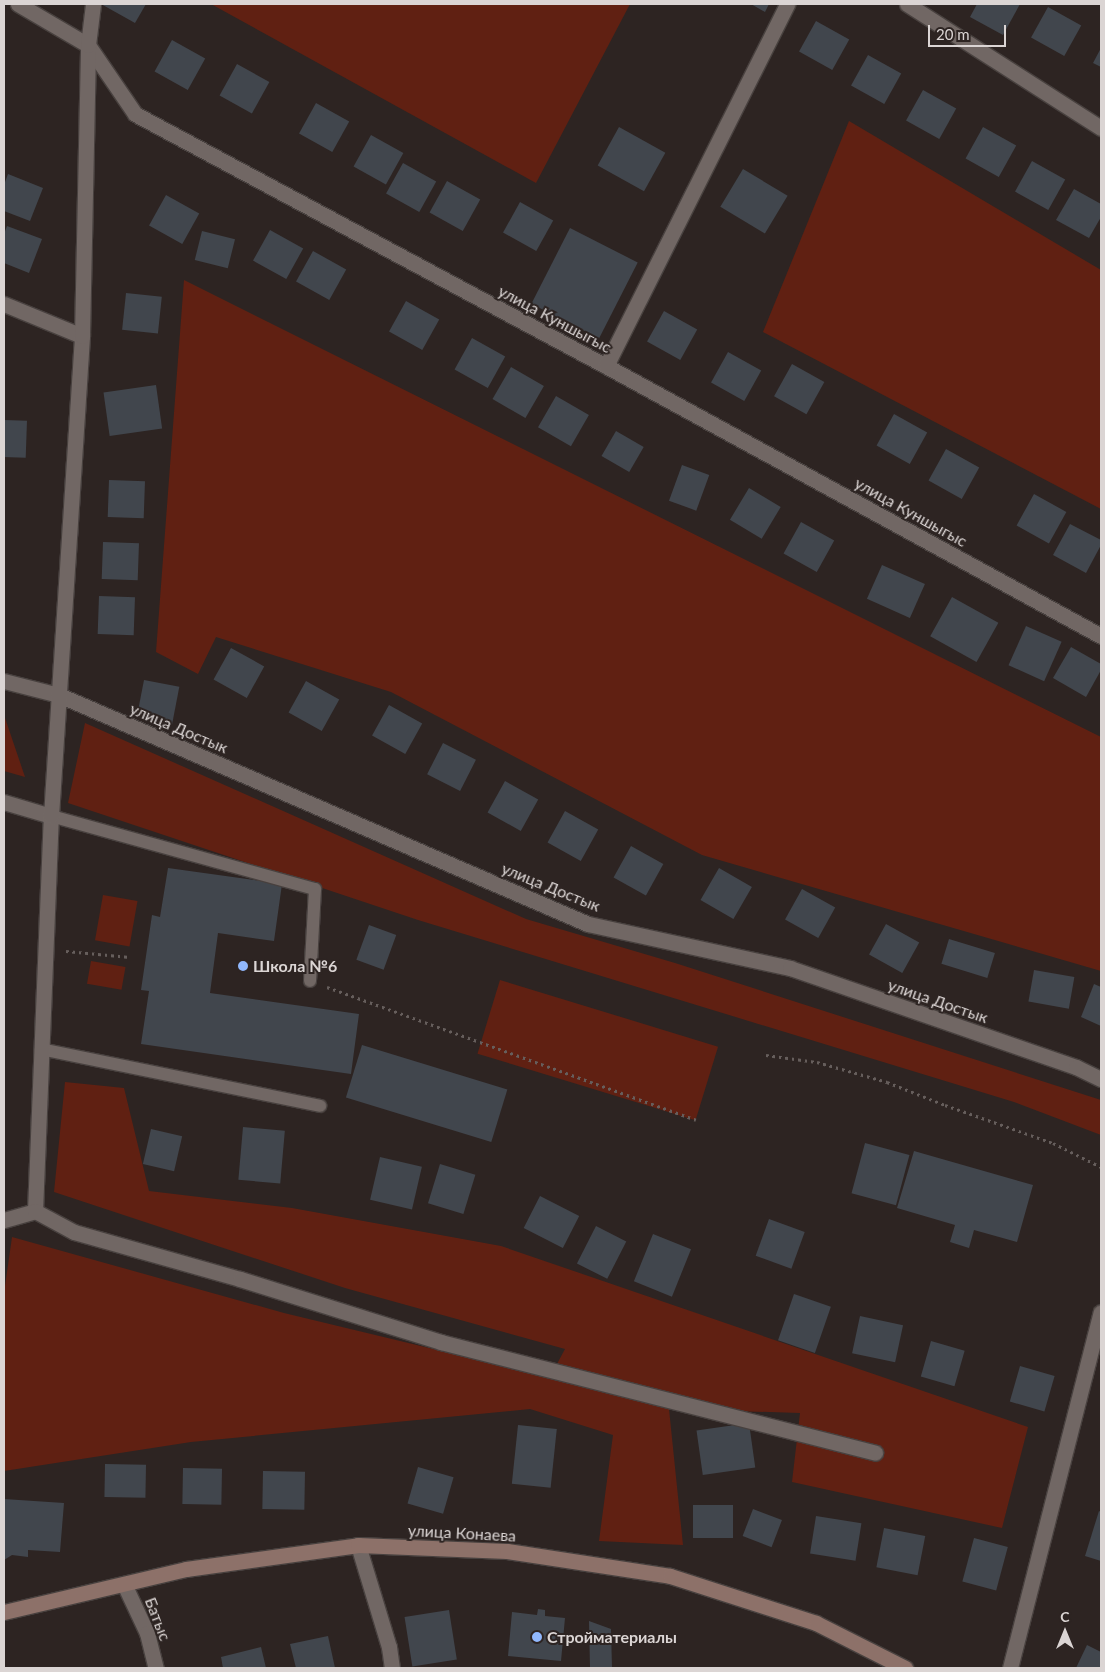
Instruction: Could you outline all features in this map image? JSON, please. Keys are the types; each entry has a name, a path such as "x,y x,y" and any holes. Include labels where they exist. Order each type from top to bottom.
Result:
{"main road":[{"name":"улица Конаева","path":"4,1612 186,1569 358,1545 507,1551 670,1576 816,1622 905,1668"}],"street":[{"name":"улица Куншыгыс","path":"18,4 88,45 134,114 606,366 1101,636"},
{"path":"35,1211 51,816 82,336 88,45 93,4"},
{"path":"606,366 787,4"},
{"path":"907,4 1101,128"},
{"path":"4,304 82,336"},
{"name":"улица Достык","path":"4,681 59,695 588,924 790,968 1076,1067 1101,1079"},
{"path":"4,802 51,816"},
{"path":"4,1220 35,1211 74,1232 240,1279 441,1342 875,1453"},
{"path":"1010,1668 1101,1312"},
{"path":"358,1545 389,1647 392,1668"},
{"name":"Батыс","path":"124,1584 147,1633 156,1668"}],"lane":[{"path":"51,816 315,889 310,981"},
{"path":"41,1048 320,1106"}],"path":[{"path":"46,950 130,957"},
{"path":"310,981 696,1120"},
{"path":"766,1055 817,1062 887,1082 944,1105 1053,1143 1101,1167"}],"shaded area":[{"path":"211,4 630,4 536,183"},
{"path":"849,121 1101,270 1101,509 763,332"},
{"path":"184,280 1101,737 1101,971 702,855 391,692 216,637 198,674 156,652"},
{"path":"4,715 25,777 4,771"},
{"path":"85,723 526,919 675,963 1101,1100 1101,1135 1014,1102 418,920 68,803"},
{"path":"103,895 137,901 129,946 95,940"},
{"path":"91,961 125,967 121,990 87,984"},
{"path":"500,980 718,1047 696,1120 477,1054"},
{"path":"65,1082 124,1088 149,1191 292,1208 501,1246 1028,1427 1002,1528 792,1482 800,1413 669,1409 683,1545 599,1541 613,1435 530,1409 191,1442 4,1471 4,1293 12,1237 284,1313 550,1377 565,1349 345,1288 54,1192"}],"building":[{"path":"101,4 146,4 135,23"},
{"path":"751,4 769,4 765,12"},
{"path":"977,4 1020,4 1003,35 970,17"},
{"path":"1048,7 1081,25 1064,56 1031,38"},
{"path":"816,21 849,39 832,70 799,52"},
{"path":"172,40 205,58 188,90 155,71"},
{"path":"1101,48 1101,67 1093,63"},
{"path":"868,55 901,73 884,104 851,86"},
{"path":"237,64 269,82 252,113 220,95"},
{"path":"923,90 956,108 939,139 906,121"},
{"path":"316,103 349,121 332,152 299,134"},
{"path":"619,127 665,153 644,191 598,165"},
{"path":"983,127 1016,145 999,177 966,158"},
{"path":"371,135 403,153 386,184 354,166"},
{"path":"1032,161 1065,179 1048,210 1015,192"},
{"path":"403,163 436,181 419,212 386,194"},
{"path":"743,169 788,196 765,233 720,207"},
{"path":"8,174 43,188 30,221 4,211 4,185"},
{"path":"447,181 480,199 463,231 430,212"},
{"path":"1074,189 1101,204 1101,217 1089,238 1056,220"},
{"path":"166,195 199,213 182,244 149,226"},
{"path":"520,202 553,220 536,251 503,233"},
{"path":"7,226 42,239 29,273 4,263 4,234"},
{"path":"570,228 638,263 599,338 531,304"},
{"path":"270,230 303,248 286,279 253,261"},
{"path":"202,231 235,239 228,268 195,260"},
{"path":"313,251 346,269 329,300 296,282"},
{"path":"126,293 162,297 158,334 122,330"},
{"path":"406,301 439,319 422,350 389,332"},
{"path":"664,311 697,329 680,360 647,342"},
{"path":"472,338 505,356 488,388 455,369"},
{"path":"728,352 761,370 744,401 711,383"},
{"path":"792,364 824,382 806,414 774,396"},
{"path":"511,367 544,386 525,418 492,399"},
{"path":"156,385 162,429 110,436 104,392"},
{"path":"556,396 589,415 571,446 538,427"},
{"path":"894,414 927,432 910,464 877,445"},
{"path":"4,420 27,421 26,458 4,457"},
{"path":"616,431 644,447 629,472 602,456"},
{"path":"946,449 979,467 962,499 929,480"},
{"path":"682,465 709,475 696,511 669,501"},
{"path":"109,480 145,481 144,518 108,517"},
{"path":"749,488 781,507 762,539 730,520"},
{"path":"1034,494 1066,512 1049,543 1017,525"},
{"path":"801,522 834,540 817,572 784,553"},
{"path":"1070,524 1101,540 1101,545 1086,573 1053,555"},
{"path":"103,542 139,543 138,580 102,579"},
{"path":"882,565 925,584 910,618 867,599"},
{"path":"99,596 135,597 134,635 98,634"},
{"path":"952,597 998,623 977,662 930,636"},
{"path":"1026,626 1062,642 1044,681 1009,665"},
{"path":"1071,647 1101,664 1101,670 1086,697 1053,678"},
{"path":"231,648 264,666 247,698 214,679"},
{"path":"144,680 179,687 172,724 137,717"},
{"path":"306,681 339,699 322,731 289,712"},
{"path":"389,705 422,723 405,754 372,736"},
{"path":"443,743 476,760 460,791 427,774"},
{"path":"505,781 538,799 521,831 488,812"},
{"path":"565,811 598,829 581,861 548,842"},
{"path":"631,846 663,864 646,895 614,877"},
{"name":"Школа №6","path":"168,868 282,884 274,941 218,933 210,993 359,1014 351,1074 141,1044 149,991 141,990 152,915 160,917"},
{"path":"719,868 752,887 733,919 700,900"},
{"path":"802,889 835,907 818,938 785,920"},
{"path":"886,924 919,942 902,973 869,955"},
{"path":"369,925 396,935 384,970 356,960"},
{"path":"949,939 995,953 987,978 941,964"},
{"path":"1034,970 1074,977 1069,1009 1028,1002"},
{"path":"1094,984 1101,987 1101,1026 1081,1017"},
{"path":"362,1045 507,1089 491,1142 346,1098"},
{"path":"243,1127 285,1131 280,1183 238,1180"},
{"path":"151,1129 182,1136 174,1171 143,1164"},
{"path":"865,1143 909,1155 896,1205 852,1193"},
{"path":"914,1151 1033,1185 1017,1242 974,1230 969,1248 950,1242 955,1225 897,1208"},
{"path":"380,1157 422,1167 412,1210 370,1200"},
{"path":"440,1164 475,1175 463,1214 428,1203"},
{"path":"540,1196 579,1216 563,1248 524,1228"},
{"path":"769,1219 805,1232 791,1269 756,1256"},
{"path":"596,1226 626,1241 607,1279 577,1263"},
{"path":"653,1234 691,1249 672,1297 634,1281"},
{"path":"794,1294 831,1307 815,1353 778,1340"},
{"path":"860,1316 903,1325 895,1362 852,1353"},
{"path":"931,1341 965,1351 954,1386 921,1377"},
{"path":"1020,1366 1055,1376 1044,1411 1010,1402"},
{"path":"749,1423 755,1468 703,1475 697,1430"},
{"path":"518,1425 557,1429 551,1488 512,1484"},
{"path":"105,1464 146,1465 145,1498 104,1497"},
{"path":"418,1467 454,1477 443,1514 408,1504"},
{"path":"183,1468 222,1469 221,1505 182,1504"},
{"path":"263,1471 305,1472 304,1510 262,1509"},
{"path":"4,1499 64,1503 60,1552 28,1550 28,1557 12,1555 4,1560"},
{"path":"693,1505 733,1505 733,1538 693,1538"},
{"path":"753,1509 782,1520 772,1547 743,1536"},
{"path":"1099,1511 1101,1512 1101,1561 1085,1556"},
{"path":"816,1516 861,1523 855,1561 810,1554"},
{"path":"884,1528 925,1536 918,1575 876,1567"},
{"path":"974,1538 1008,1547 996,1591 962,1581"},
{"name":"Стройматериалы","path":"538,1609 545,1610 545,1616 565,1618 561,1661 508,1656 512,1612 537,1615"},
{"path":"449,1610 457,1659 412,1666 405,1617"},
{"path":"589,1621 611,1629 612,1668 590,1668"},
{"path":"328,1636 335,1668 296,1668 290,1644"},
{"path":"1087,1645 1101,1652 1101,1668 1076,1668"},
{"path":"261,1647 266,1668 223,1668 221,1657"}],"place":[{"name":"Школа №6","path":"243,966"},
{"name":"Стройматериалы","path":"537,1637"}]}
